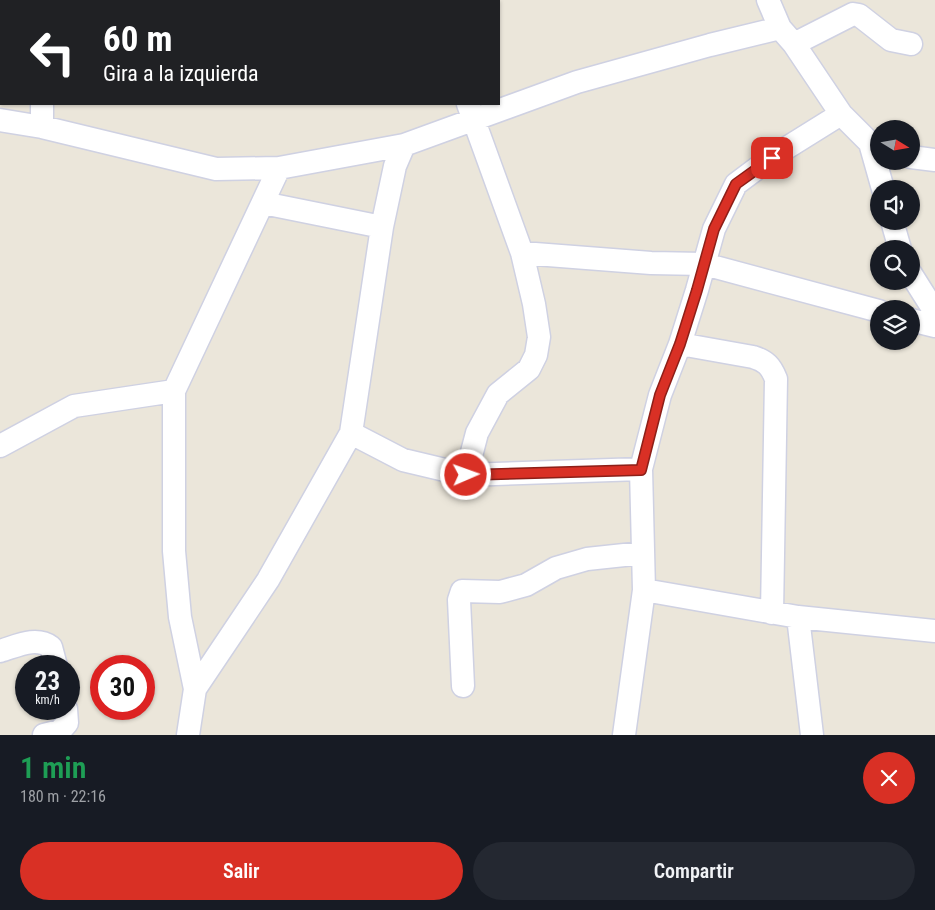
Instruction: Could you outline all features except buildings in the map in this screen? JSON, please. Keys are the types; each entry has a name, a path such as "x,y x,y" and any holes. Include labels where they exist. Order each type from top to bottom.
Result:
{"street":[{"path":"768,0 787,36 841,114 870,141"},
{"path":"500,103 710,45 787,36 853,14 858,15 891,40 911,44"},
{"path":"42,105 42,127"},
{"path":"0,120 42,127 216,168 279,168 404,145 471,111 493,105"},
{"path":"466,475 478,433 498,394 528,369 536,355 540,337 522,253 471,111"},
{"path":"624,735 644,590 641,470 660,395 680,344 714,229 736,184 772,158 841,114"},
{"path":"195,689 268,580 351,433 382,228 395,166 404,145"},
{"path":"920,158 935,160"},
{"path":"188,735 195,689 180,618 174,551 174,391 279,168"},
{"path":"262,203 382,228"},
{"path":"522,253 651,263 704,264 870,309"},
{"path":"920,288 935,312"},
{"path":"920,322 935,326"},
{"path":"680,344 753,357 764,361 772,368 776,379 772,613"},
{"path":"0,446 74,406 174,391"},
{"path":"351,433 403,460 466,475 641,470"},
{"path":"463,686 459,600 462,591 500,592 526,585 556,568 586,559 642,553"},
{"path":"644,590 798,617 935,631"},
{"path":"798,617 812,735"},
{"path":"0,651 36,641 45,642 51,646 53,655"},
{"path":"44,735 60,732 67,723 67,720"}],"route":[{"path":"466,475 641,470 660,395 680,344 714,229 736,184 772,158"}]}
